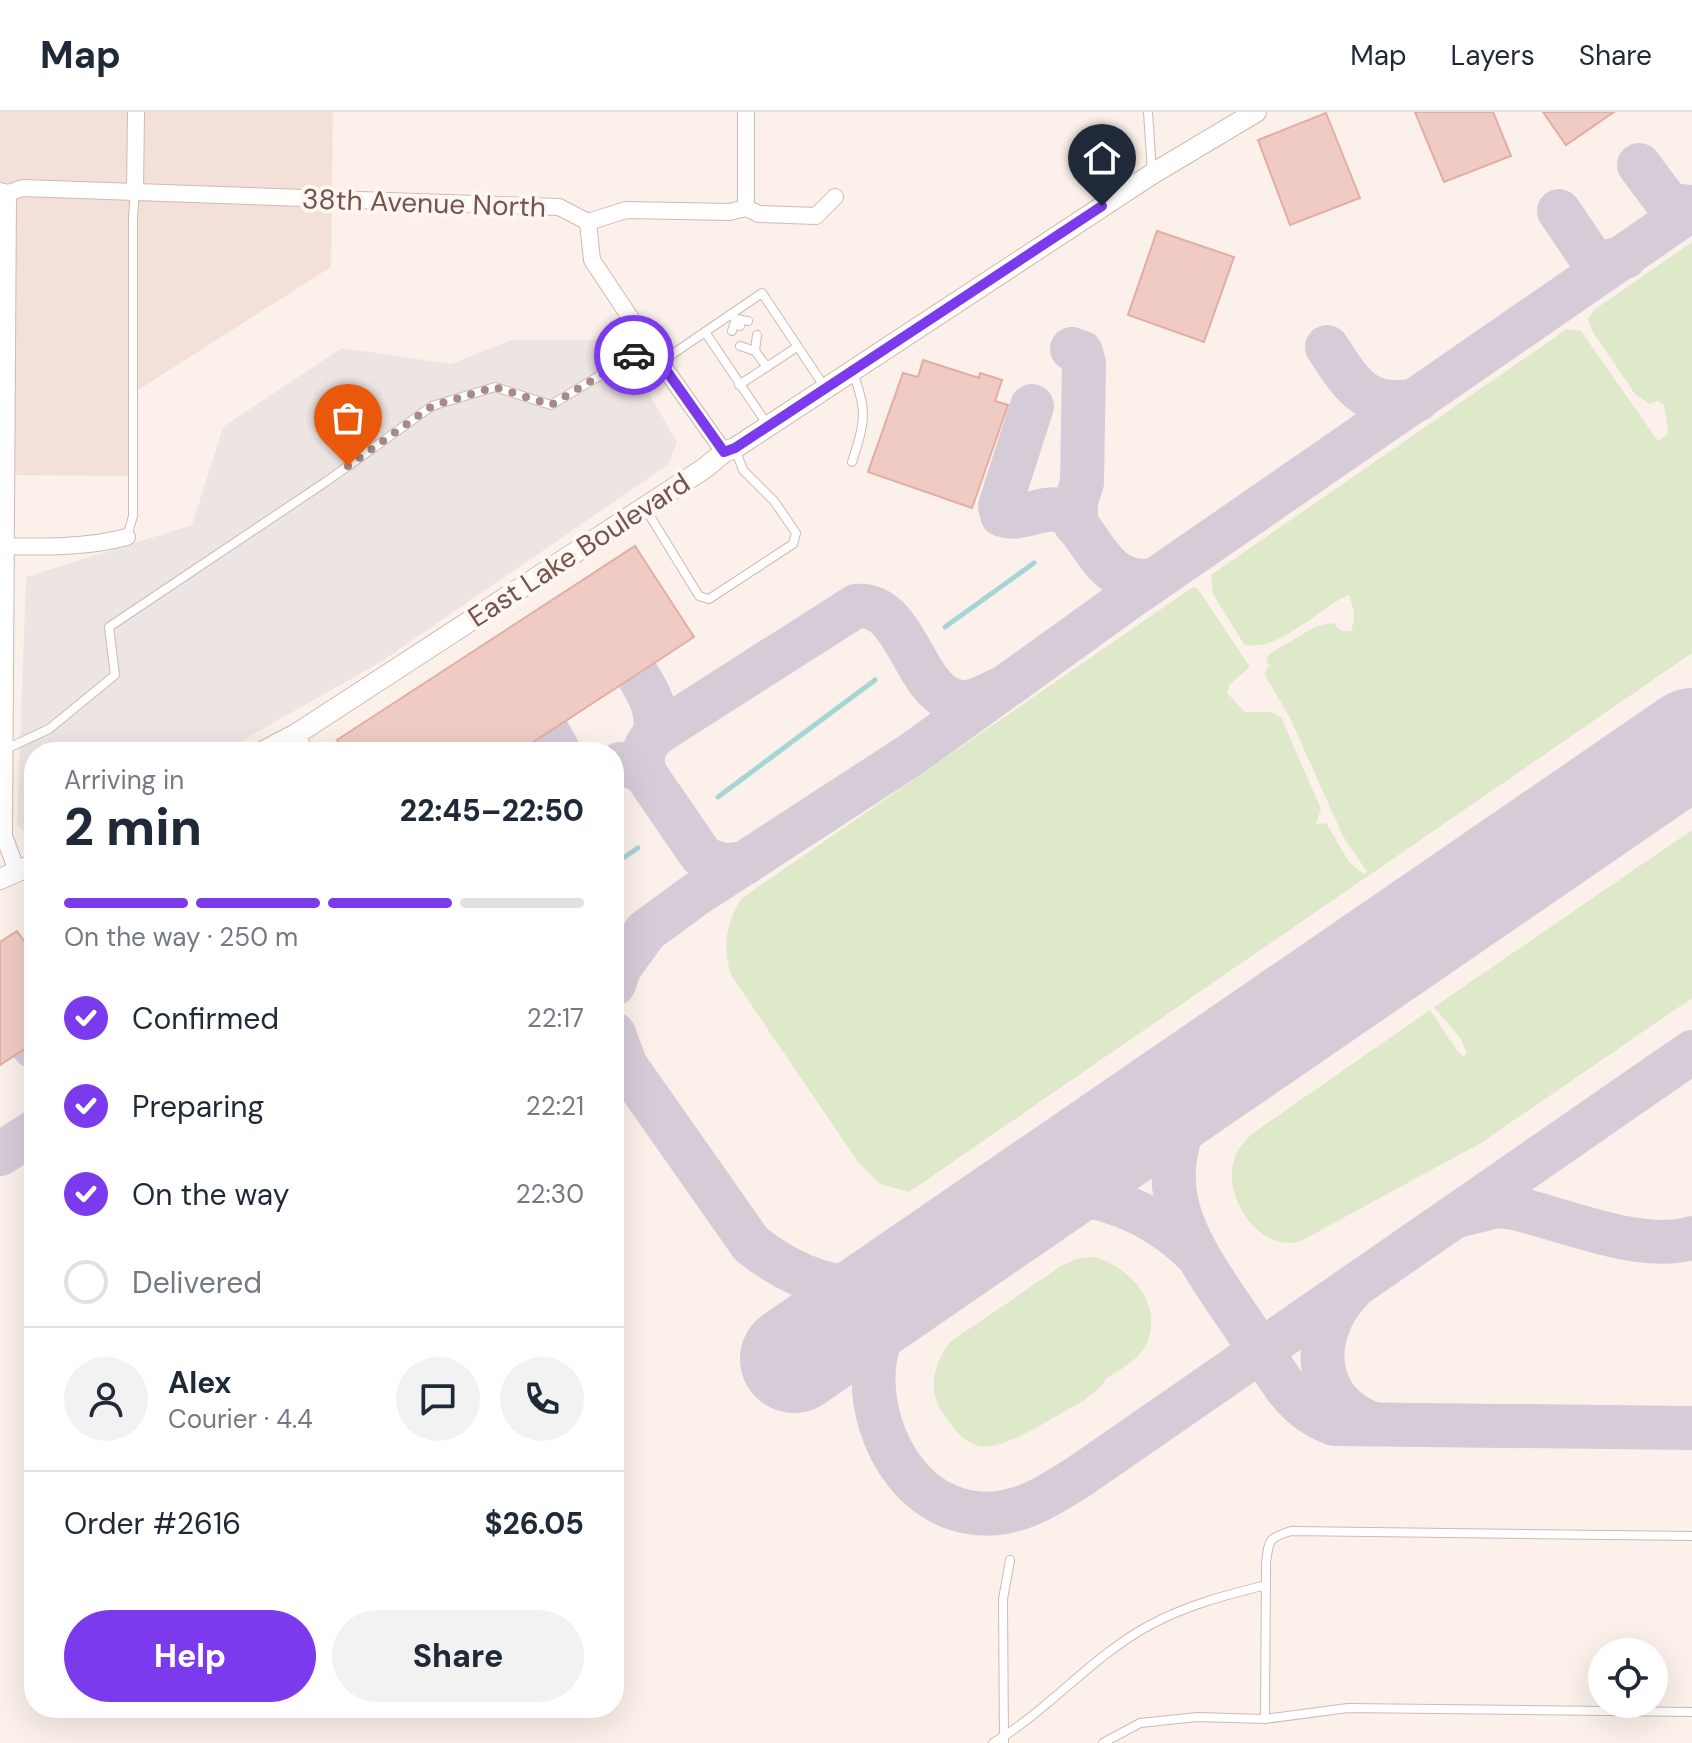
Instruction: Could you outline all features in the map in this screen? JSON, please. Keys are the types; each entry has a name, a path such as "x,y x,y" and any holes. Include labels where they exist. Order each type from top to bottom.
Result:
{"street":[{"path":"135,192 136,112"},
{"path":"746,112 746,208"},
{"name":"East Lake Boulevard","path":"281,742 1152,174 1256,112"},
{"name":"38th Avenue North","path":"4,192 23,188 559,207 588,222"},
{"path":"4,192 4,836 17,871"},
{"path":"729,450 660,362 592,260 588,222 626,210 729,212 746,208 759,214 816,216 835,197"},
{"path":"2,546 104,543 127,537"}],"lane":[{"path":"1148,112 1152,174"},
{"path":"127,537 133,516 135,192"},
{"path":"660,362 705,332 738,322 762,293 825,387"},
{"path":"705,332 768,426"},
{"path":"753,338 755,351 767,367"},
{"path":"4,750 49,729 115,675 109,627 327,481 432,406 495,387 551,405 649,346"},
{"path":"740,346 755,351"},
{"path":"739,385 797,347"},
{"path":"852,371 864,400 861,434 852,462"},
{"path":"644,508 699,596 709,599 793,544 796,533 774,501 743,470 729,450"},
{"path":"298,733 304,742"},
{"path":"1265,1719 1266,1585 1268,1544 1273,1537 1291,1531 1692,1536"},
{"path":"1004,1740 1003,1599 1010,1560"},
{"path":"993,1743 1004,1740 1104,1657 1148,1626 1198,1603 1266,1585"},
{"path":"1103,1743 1140,1723 1197,1717 1265,1719 1348,1708 1692,1712"}],"shaded area":[{"path":"0,112 333,112 331,267 135,392 137,476 0,475"},
{"path":"511,340 618,340 677,442 668,465 379,663 240,742 24,742 24,831 17,826 26,577 192,525 223,427 342,348 451,364"}],"green space":[{"path":"1692,242 1692,653 909,1192 880,1184 858,1162 731,975 727,935 732,916 742,898 1193,587 1198,589 1250,667 1230,684 1227,693 1245,712 1271,712 1281,717 1321,809 1316,824 1326,823 1349,862 1364,874 1367,872 1343,836 1289,716 1264,674 1269,666 1266,658 1272,652 1317,626 1333,623 1342,631 1351,631 1354,613 1349,595 1284,636 1257,646 1244,644 1213,594 1211,575 1567,329 1581,331 1658,441 1668,434 1664,405 1658,401 1650,404 1635,394 1591,329 1588,319 1594,310"},
{"path":"1692,830 1692,998 1481,1143 1299,1242 1284,1243 1271,1239 1248,1220 1234,1192 1232,1177 1236,1154 1253,1133 1430,1010 1458,1052 1463,1056 1467,1054 1461,1039 1434,1007"},
{"path":"1094,1257 1120,1269 1141,1290 1151,1316 1151,1330 1143,1350 1086,1399 1028,1432 990,1446 968,1441 948,1421 934,1392 937,1366 950,1342 1061,1266 1076,1259"}],"building":[{"path":"1415,112 1493,112 1511,156 1444,182"},
{"path":"1543,112 1614,112 1566,145"},
{"path":"1326,113 1360,198 1290,225 1258,140"},
{"path":"1157,231 1234,257 1204,342 1128,315"},
{"path":"923,360 979,378 980,373 1002,380 995,401 1008,405 972,508 868,472 903,373 918,377"},
{"path":"635,546 694,637 533,742 337,740"},
{"path":"17,931 24,941 24,1049 0,1065 0,942"}],"waterway":[{"path":"945,627 1034,563"},
{"path":"718,797 875,680"},
{"path":"624,857 638,848"}],"taxiway":[{"path":"1639,165 1669,205 1692,207"},
{"path":"624,961 646,931 695,895 912,754 1130,597 1692,209"},
{"path":"1559,211 1590,257 1605,262 1625,257"},
{"path":"1327,347 1344,373 1372,398 1399,402 1417,400"},
{"path":"1072,349 1081,352 1084,363 1082,483 1076,501 1076,525"},
{"path":"1032,406 1000,506 1002,515 1010,517 1057,509 1065,511 1112,569 1123,577 1137,581 1154,580"},
{"path":"646,775 644,752 657,733 856,606 874,609 888,619 932,685 946,697 967,702 998,690"},
{"path":"637,674 652,703 655,735"},
{"path":"548,732 554,742"},
{"path":"624,765 639,769 646,775 701,855 722,864 745,863"},
{"path":"901,1286 881,1335 874,1367 874,1395 880,1423 891,1449 906,1473 925,1492 948,1506 975,1513 1015,1510 1077,1478 1692,1052"},
{"path":"1240,1053 1201,1096 1184,1126 1173,1176 1176,1200 1182,1222 1204,1265 1287,1389 1302,1405 1334,1424 1692,1428"},
{"path":"624,1061 751,1244 785,1267 818,1281 836,1286 895,1290"},
{"path":"0,1154 24,1138"},
{"path":"1042,1189 1085,1195 1124,1207 1161,1225 1194,1252"},
{"path":"1460,1215 1497,1206 1627,1238 1672,1242 1692,1238"},
{"path":"1351,1290 1337,1307 1328,1326 1323,1345 1323,1365 1328,1383 1338,1400 1353,1414 1373,1424"}],"runway":[{"path":"794,1359 1692,742"}],"way so far":[{"path":"348,466 432,406 495,387 551,405 634,355"}],"route":[{"path":"634,355 649,346 724,452 735,448 1102,206"}]}
